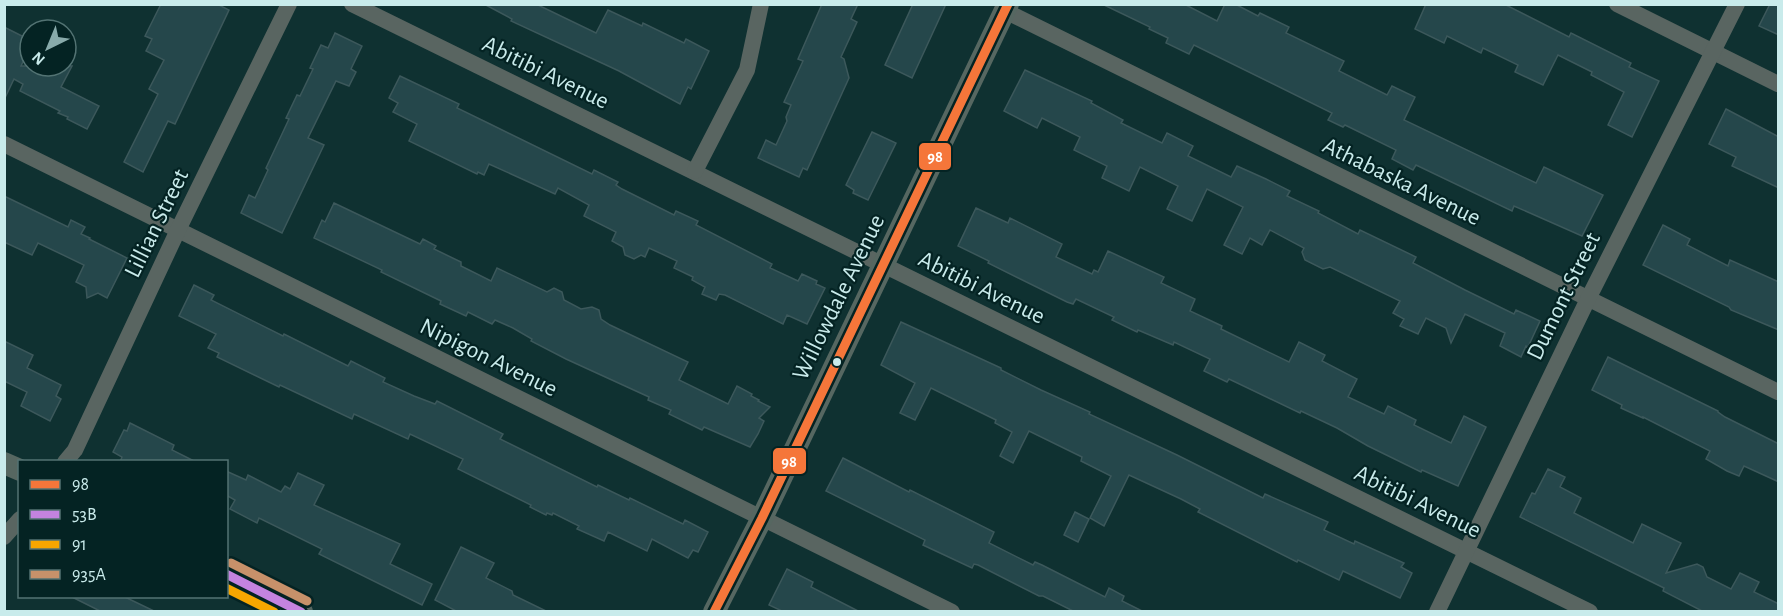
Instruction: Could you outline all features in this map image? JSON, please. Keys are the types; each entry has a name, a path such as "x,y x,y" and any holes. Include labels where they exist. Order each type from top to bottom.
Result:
{"street":[{"name":"Lillian Street","path":"67,460 75,450 178,230 289,4"},
{"name":"Abitibi Avenue","path":"352,4 1590,612"},
{"path":"695,171 747,70 761,4"},
{"path":"1617,4 1779,84"},
{"name":"Dumont Street","path":"1437,612 1588,299 1737,4"},
{"name":"Willowdale Avenue","path":"714,612 762,518 1007,8"},
{"name":"Athabaska Avenue","path":"1007,8 1779,392"},
{"name":"Nipigon Avenue","path":"4,144 952,612"},
{"path":"4,463 18,470"},
{"path":"4,537 18,521"},
{"path":"228,575 302,612"}],"building":[{"path":"161,4 217,4 229,10 175,124 168,121 143,172 124,162 158,94 149,89 164,60 146,51 152,39 145,36"},
{"path":"484,4 536,4 596,33 608,10 642,26 643,23 684,43 686,39 709,51 691,89 688,87 680,104 619,71 511,21 512,19"},
{"path":"822,4 858,4 851,19 857,22 841,57 844,59 849,78 807,170 803,168 799,177 758,158 766,140 776,145 787,121 786,117 791,105 784,102 803,61 798,59"},
{"path":"913,4 946,4 912,78 885,65"},
{"path":"1102,4 1184,4 1217,21 1225,4 1235,4 1258,16 1260,13 1289,27 1286,33 1344,61 1339,71 1387,95 1392,86 1415,97 1404,120 1536,183 1544,167 1603,195 1582,236 1514,206 1512,211 1416,165 1413,170 1392,159 1396,150 1345,125 1343,127 1328,120 1332,113 1194,45 1189,54 1166,43 1168,38 1149,29 1150,27"},
{"path":"1426,4 1504,4 1569,37 1571,33 1631,63 1629,67 1659,81 1632,137 1608,125 1624,92 1558,55 1543,85 1515,72 1518,65 1483,48 1481,53 1447,36 1444,43 1415,29"},
{"path":"1770,4 1779,4 1779,35 1759,26"},
{"path":"4,27 18,34 18,78 66,78 61,87 99,106 87,129 58,113 60,111 20,91 23,84 14,79 4,100"},
{"path":"335,33 362,46 351,69 356,72 349,86 336,81 308,138 324,145 282,233 241,213 249,195 255,198 289,119 286,118 313,69 310,68 321,45 328,48"},
{"path":"1025,70 1092,101 1091,103 1123,120 1121,123 1162,143 1167,133 1193,146 1188,156 1231,177 1237,166 1266,179 1290,191 1287,196 1319,211 1318,213 1358,234 1360,230 1416,257 1413,263 1465,290 1514,314 1516,310 1540,321 1528,347 1526,346 1521,357 1500,346 1505,333 1465,314 1451,343 1446,328 1426,318 1418,334 1400,326 1404,319 1393,313 1400,301 1330,267 1323,269 1305,260 1302,252 1304,248 1270,230 1262,245 1250,238 1242,254 1224,245 1243,207 1207,189 1192,221 1167,209 1178,186 1140,167 1129,191 1102,178 1107,166 1074,150 1080,137 1042,118 1037,128 1004,111"},
{"path":"400,76 459,104 457,108 592,174 594,170 618,182 616,185 622,189 674,215 676,211 698,221 696,225 772,264 770,268 798,281 802,274 817,281 816,284 825,288 807,324 787,315 783,324 725,295 719,294 716,300 702,294 705,287 692,280 693,277 674,268 677,261 649,248 645,257 641,255 634,259 625,255 623,247 612,241 616,232 584,216 589,205 558,188 555,194 489,164 484,175 478,172 477,174 409,141 417,124 393,112 398,103 389,98"},
{"path":"1726,109 1779,137 1779,188 1732,166 1736,157 1709,144"},
{"path":"872,132 896,143 868,200 853,193 854,190 846,185"},
{"path":"4,196 68,227 71,220 85,227 81,234 127,258 107,298 98,293 87,298 86,287 76,282 84,265 38,243 32,255 4,242"},
{"path":"334,203 420,244 423,239 436,246 434,249 461,262 461,266 491,281 497,268 547,292 554,288 562,292 564,300 581,309 592,307 599,310 601,319 610,325 688,362 679,380 728,404 737,386 770,407 759,418 764,421 758,434 750,447 704,427 702,430 669,414 671,410 648,400 649,397 566,359 531,341 532,339 513,328 495,320 492,324 468,312 466,316 440,304 441,301 381,272 382,270 314,238 322,220 325,222"},
{"path":"976,208 1008,223 1010,218 1062,244 1056,257 1092,274 1094,270 1098,272 1108,251 1164,277 1161,283 1195,299 1190,311 1222,326 1221,329 1289,362 1299,342 1325,355 1322,361 1357,379 1348,397 1384,414 1388,406 1416,420 1414,425 1451,443 1464,416 1486,427 1458,486 1422,470 1421,472 1301,411 1300,413 1229,379 1227,382 1204,371 1210,359 1174,342 1173,345 1138,330 1137,332 1112,320 1114,317 1076,299 1073,304 1067,302 958,246"},
{"path":"1663,225 1690,239 1687,245 1728,266 1730,260 1779,282 1779,330 1731,310 1643,265"},
{"path":"194,285 214,295 211,300 348,366 351,361 385,378 383,382 414,396 435,404 437,401 503,434 500,439 597,487 598,485 629,500 630,498 683,524 685,520 708,532 698,552 693,550 688,558 652,539 647,551 608,532 604,541 577,529 579,526 553,513 546,515 530,507 531,505 458,469 463,459 410,434 408,439 354,414 352,419 217,357 219,353 208,348 216,334 179,316"},
{"path":"901,322 1001,368 1041,390 1090,412 1089,414 1263,498 1265,494 1328,522 1324,530 1404,563 1401,567 1412,573 1400,598 1343,571 1339,580 1298,560 1297,562 1198,512 1200,509 1181,499 1129,475 1104,526 1090,518 1111,476 1081,461 1082,457 1029,431 1013,463 1000,456 1012,432 995,423 996,420 931,388 915,420 900,413 915,383 881,365"},
{"path":"4,341 33,355 27,368 61,385 56,396 61,399 50,421 21,406 27,392 4,381"},
{"path":"1608,357 1779,444 1779,482 1744,466 1739,476 1727,471 1706,459 1710,451 1621,408 1622,405 1592,390"},
{"path":"130,423 174,445 172,450 192,460 121,460 122,457 113,452 124,430 127,431"},
{"path":"843,458 994,532 989,543 1033,565 1035,562 1042,565 1105,597 1109,588 1124,596 1122,601 1144,612 1075,612 978,565 974,564 972,568 923,545 925,540 826,491"},
{"path":"1548,469 1565,477 1560,487 1581,498 1574,513 1633,543 1642,524 1681,543 1666,573 1697,564 1703,567 1707,577 1731,589 1740,573 1759,582 1754,592 1779,604 1779,612 1704,612 1663,591 1664,588 1520,517"},
{"path":"228,472 246,480 248,475 281,492 285,486 290,489 298,473 324,485 314,505 400,544 390,564 432,584 422,605 319,554 322,549 259,518 257,523 230,509 235,500 228,496"},
{"path":"1075,512 1089,519 1078,542 1064,535"},
{"path":"461,547 494,563 486,578 512,591 513,595 548,612 458,612 435,600"},
{"path":"787,569 813,582 811,587 860,612 784,612 769,605"},
{"path":"74,598 127,598 156,612 102,612"}],"transit line":[{"name":"98","path":"714,612 762,518 1008,4"},
{"name":"935A","path":"231,563 307,601"},
{"name":"53B","path":"228,575 301,612"},
{"name":"91","path":"228,589 274,612"}]}
